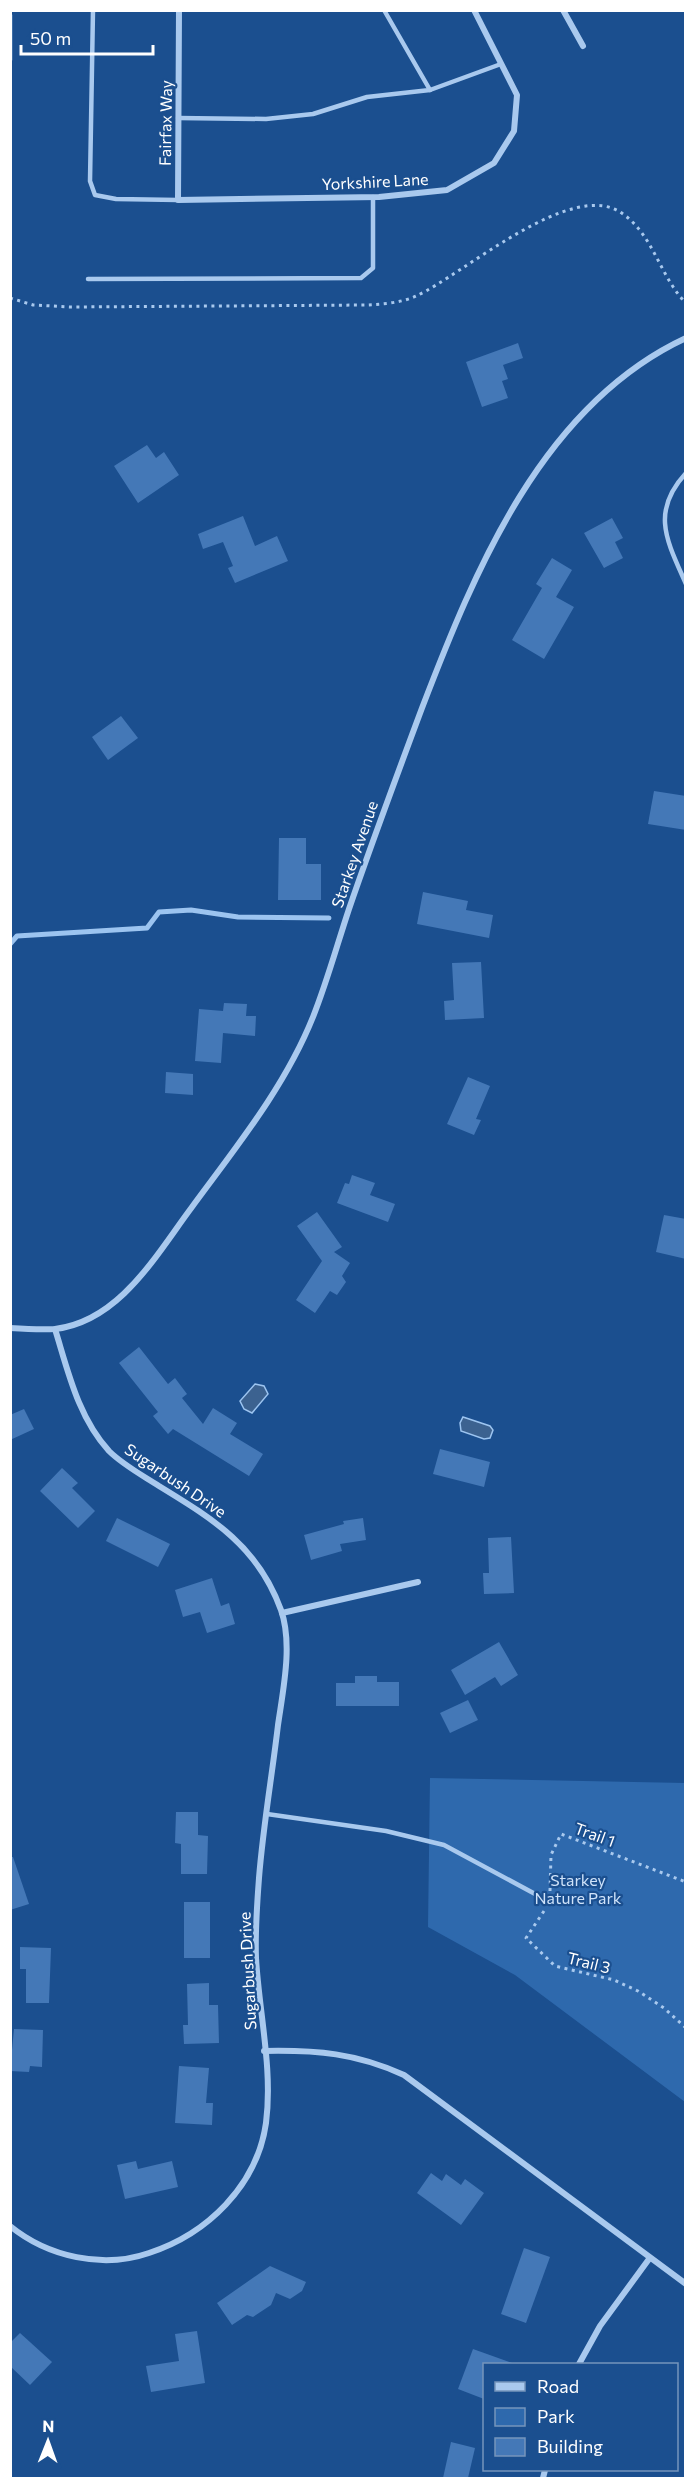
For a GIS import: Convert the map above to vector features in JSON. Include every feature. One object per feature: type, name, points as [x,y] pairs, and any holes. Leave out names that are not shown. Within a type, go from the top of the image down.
[{"type":"street","name":"Fairfax Way","points":[[178,200],[179,10]]},
{"type":"street","name":"Yorkshire Lane","points":[[178,200],[373,198],[447,190],[494,163],[514,131],[517,95],[474,10]]},
{"type":"street","points":[[563,10],[583,46]]},
{"type":"street","name":"Starkey Avenue","points":[[10,1329],[55,1329],[79,1323],[101,1312],[145,1272],[264,1108],[313,1017],[392,787],[432,682],[477,574],[508,515],[552,450],[601,395],[637,367],[686,338]]},
{"type":"street","name":"Sugarbush Drive","points":[[55,1329],[79,1404],[94,1434],[111,1453],[130,1467],[213,1519],[236,1538],[256,1561],[282,1613],[286,1648],[283,1689],[256,1922],[256,1957],[264,2051],[312,2050],[345,2054],[375,2062],[404,2075],[648,2259],[686,2284]]},
{"type":"street","points":[[282,1613],[418,1582]]},
{"type":"street","points":[[10,2226],[24,2237],[57,2253],[100,2260],[136,2258],[167,2247],[197,2231],[222,2210],[235,2193],[256,2153],[266,2125],[264,2051]]},
{"type":"street","points":[[580,2363],[600,2326],[648,2259]]},
{"type":"lane","points":[[93,10],[90,181],[95,195],[116,199],[178,200]]},
{"type":"lane","points":[[384,10],[430,90]]},
{"type":"lane","points":[[10,15],[10,60]]},
{"type":"lane","points":[[178,118],[266,119],[313,114],[367,97],[430,90],[501,64]]},
{"type":"lane","points":[[88,279],[361,278],[373,268],[373,198]]},
{"type":"lane","points":[[686,473],[668,495],[664,513],[666,539],[686,584]]},
{"type":"lane","points":[[267,1814],[386,1831],[444,1845],[550,1902]]},
{"type":"path","name":"Trail 1","points":[[550,1902],[551,1855],[561,1834],[686,1882]]},
{"type":"path","name":"Trail 3","points":[[550,1902],[526,1938],[555,1966],[614,1980],[638,1991],[664,2008],[686,2028]]},
{"type":"green space","name":"Starkey Nature Park","points":[[430,1778],[685,1783],[685,2102],[515,1975],[428,1927]]},
{"type":"shaded area","points":[[255,1384],[264,1386],[268,1394],[252,1413],[244,1409],[240,1401]]},
{"type":"shaded area","points":[[463,1417],[490,1426],[493,1430],[490,1438],[484,1439],[461,1431],[460,1423]]},
{"type":"building","points":[[518,343],[523,358],[503,365],[508,379],[502,381],[508,398],[482,407],[466,362]]},
{"type":"building","points":[[147,445],[156,458],[164,452],[179,475],[138,503],[114,466]]},
{"type":"building","points":[[243,516],[255,546],[277,536],[288,561],[235,583],[228,568],[233,566],[223,542],[203,549],[198,534]]},
{"type":"building","points":[[612,518],[623,538],[615,542],[623,558],[604,568],[584,533]]},
{"type":"building","points":[[552,558],[572,570],[556,597],[574,607],[544,659],[512,640],[542,588],[536,584]]},
{"type":"building","points":[[121,716],[138,738],[108,760],[92,737]]},
{"type":"building","points":[[654,791],[686,796],[686,830],[648,824]]},
{"type":"building","points":[[279,838],[306,838],[306,864],[321,864],[321,900],[278,900]]},
{"type":"building","points":[[423,892],[468,901],[466,910],[493,915],[489,938],[417,924]]},
{"type":"building","points":[[481,962],[484,1018],[445,1020],[444,1001],[454,1000],[452,963]]},
{"type":"building","points":[[224,1003],[247,1004],[246,1016],[256,1016],[255,1036],[223,1033],[221,1063],[195,1061],[199,1009],[223,1011]]},
{"type":"building","points":[[166,1072],[193,1074],[193,1095],[165,1093]]},
{"type":"building","points":[[468,1077],[490,1086],[476,1119],[481,1120],[474,1135],[447,1124]]},
{"type":"building","points":[[352,1175],[375,1183],[370,1195],[395,1204],[388,1222],[337,1203],[345,1183],[349,1184]]},
{"type":"building","points":[[317,1212],[342,1247],[334,1252],[350,1263],[342,1276],[346,1282],[337,1295],[330,1291],[315,1313],[296,1300],[322,1261],[297,1226]]},
{"type":"building","points":[[664,1215],[686,1219],[686,1259],[656,1252]]},
{"type":"building","points":[[139,1347],[168,1384],[175,1378],[187,1394],[182,1398],[203,1424],[213,1408],[237,1423],[230,1434],[263,1454],[249,1476],[173,1429],[168,1434],[153,1416],[158,1412],[119,1363]]},
{"type":"building","points":[[24,1409],[34,1429],[10,1440],[10,1415]]},
{"type":"building","points":[[440,1449],[490,1462],[484,1487],[433,1474]]},
{"type":"building","points":[[62,1468],[78,1483],[72,1488],[95,1511],[78,1528],[40,1491]]},
{"type":"building","points":[[117,1518],[170,1544],[158,1567],[106,1541]]},
{"type":"building","points":[[363,1518],[366,1540],[340,1544],[342,1551],[311,1560],[304,1535],[344,1524],[343,1521]]},
{"type":"building","points":[[511,1537],[514,1593],[484,1594],[483,1573],[489,1573],[488,1538]]},
{"type":"building","points":[[212,1578],[221,1606],[229,1603],[235,1624],[207,1633],[200,1612],[183,1617],[175,1590]]},
{"type":"building","points":[[499,1642],[518,1675],[501,1686],[495,1677],[465,1695],[451,1670]]},
{"type":"building","points":[[355,1676],[377,1676],[377,1682],[399,1682],[399,1706],[336,1706],[336,1683],[355,1683]]},
{"type":"building","points":[[468,1700],[478,1720],[450,1733],[440,1713]]},
{"type":"building","points":[[176,1812],[198,1812],[198,1835],[208,1836],[207,1874],[181,1874],[181,1844],[175,1843]]},
{"type":"building","points":[[10,1857],[13,1857],[29,1904],[10,1910]]},
{"type":"building","points":[[184,1902],[210,1902],[210,1958],[184,1958]]},
{"type":"building","points":[[20,1947],[51,1948],[49,2003],[26,2003],[26,1969],[20,1969]]},
{"type":"building","points":[[209,1983],[209,2005],[218,2005],[219,2043],[184,2044],[183,2025],[188,2025],[187,1984]]},
{"type":"building","points":[[14,2029],[43,2030],[42,2067],[30,2066],[29,2072],[10,2071]]},
{"type":"building","points":[[179,2066],[209,2068],[206,2103],[213,2103],[212,2125],[175,2123]]},
{"type":"building","points":[[136,2161],[138,2169],[172,2161],[178,2187],[125,2199],[117,2165]]},
{"type":"building","points":[[431,2173],[442,2181],[446,2174],[461,2185],[465,2179],[484,2193],[461,2225],[417,2193]]},
{"type":"building","points":[[524,2248],[550,2257],[526,2323],[501,2314]]},
{"type":"building","points":[[270,2266],[306,2282],[302,2291],[290,2299],[276,2293],[271,2305],[253,2317],[247,2315],[232,2325],[217,2303]]},
{"type":"building","points":[[197,2331],[205,2383],[151,2392],[146,2366],[179,2361],[175,2334]]},
{"type":"building","points":[[20,2333],[52,2362],[30,2385],[10,2366],[10,2343]]},
{"type":"building","points":[[473,2349],[512,2363],[483,2363],[483,2399],[458,2389]]},
{"type":"building","points":[[451,2442],[475,2448],[468,2478],[443,2478]]},
{"type":"waterway","points":[[10,944],[17,936],[147,928],[159,912],[191,910],[238,917],[329,918]]}]
